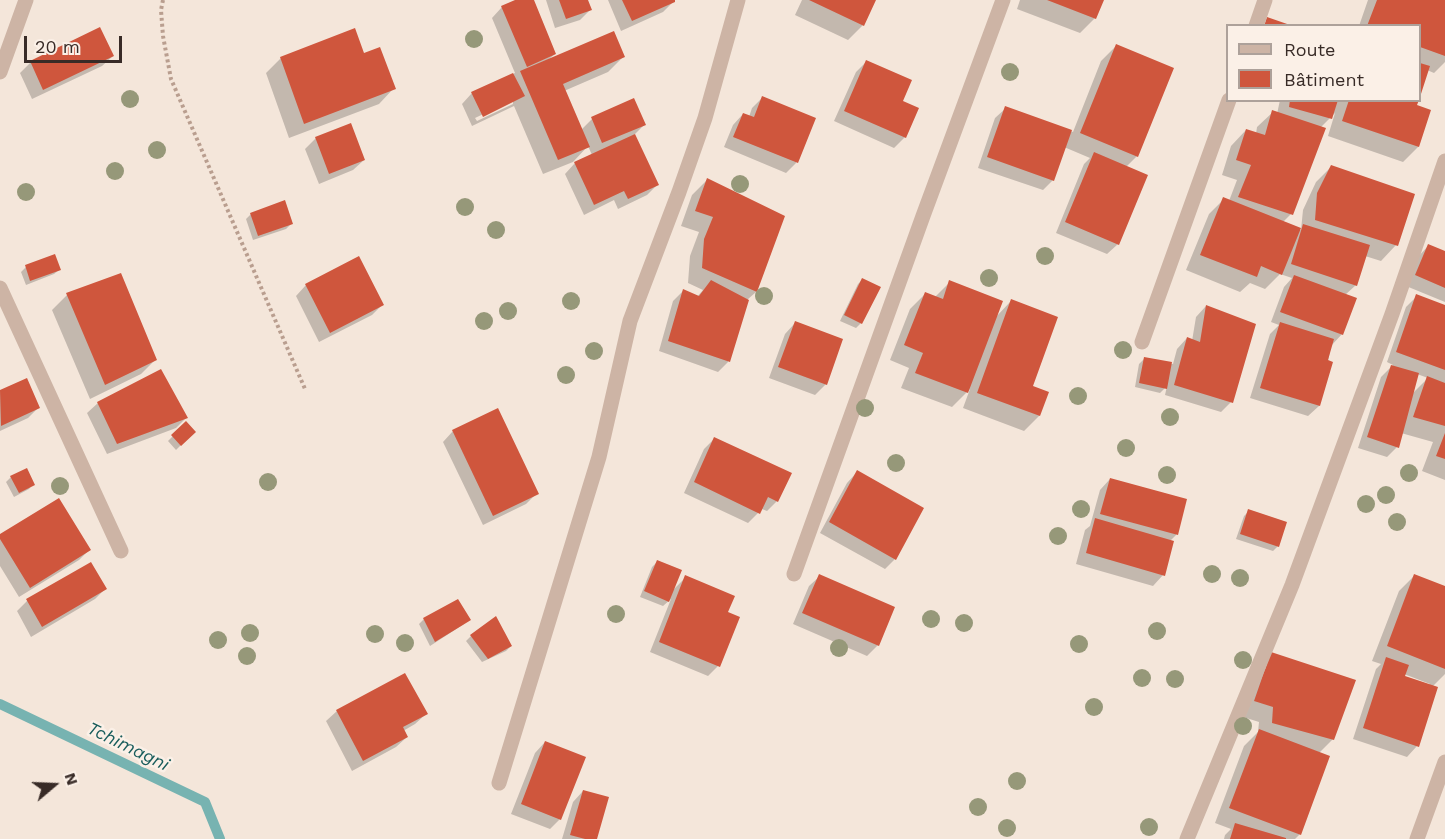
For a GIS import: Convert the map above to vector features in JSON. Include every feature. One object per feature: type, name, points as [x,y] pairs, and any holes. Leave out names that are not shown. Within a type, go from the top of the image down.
[{"type":"street","points":[[0,72],[26,0]]},
{"type":"street","points":[[499,783],[599,457],[630,321],[705,118],[738,0]]},
{"type":"street","points":[[794,574],[1003,0]]},
{"type":"street","points":[[1257,24],[1265,0]]},
{"type":"street","points":[[1142,342],[1228,102]]},
{"type":"street","points":[[1187,839],[1292,585],[1388,325],[1445,161]]},
{"type":"street","points":[[0,288],[121,551]]},
{"type":"street","points":[[1417,839],[1445,762]]},
{"type":"path","points":[[163,0],[161,10],[163,36],[171,79],[305,389]]},
{"type":"building","points":[[515,0],[534,0],[556,54],[527,67],[501,6]]},
{"type":"building","points":[[559,0],[588,0],[592,10],[566,19]]},
{"type":"building","points":[[622,0],[675,0],[675,2],[632,21]]},
{"type":"building","points":[[809,0],[876,0],[864,26]]},
{"type":"building","points":[[1047,0],[1104,0],[1096,19]]},
{"type":"building","points":[[1377,0],[1445,0],[1445,56],[1421,47],[1421,24],[1368,24]]},
{"type":"building","points":[[1267,17],[1287,24],[1265,24]]},
{"type":"building","points":[[100,27],[114,56],[43,90],[30,61]]},
{"type":"building","points":[[355,28],[364,53],[380,47],[396,89],[304,124],[280,57]]},
{"type":"building","points":[[614,31],[625,57],[563,84],[590,147],[558,160],[520,71]]},
{"type":"building","points":[[1116,44],[1174,68],[1138,157],[1080,133]]},
{"type":"building","points":[[866,60],[912,80],[903,101],[919,108],[906,138],[844,111]]},
{"type":"building","points":[[1421,63],[1430,66],[1421,94]]},
{"type":"building","points":[[513,73],[525,96],[483,117],[471,92]]},
{"type":"building","points":[[762,96],[816,118],[798,163],[733,137],[743,113],[754,117]]},
{"type":"building","points":[[634,98],[646,125],[602,143],[591,117]]},
{"type":"building","points":[[1290,102],[1337,102],[1332,119],[1289,107]]},
{"type":"building","points":[[1348,102],[1418,102],[1417,105],[1431,110],[1419,147],[1342,121]]},
{"type":"building","points":[[1005,106],[1072,130],[1054,181],[987,157]]},
{"type":"building","points":[[1272,110],[1326,128],[1293,215],[1238,197],[1251,165],[1236,160],[1246,129],[1265,135]]},
{"type":"building","points":[[351,123],[365,160],[329,174],[315,137]]},
{"type":"building","points":[[635,134],[659,185],[628,199],[624,191],[594,205],[574,162]]},
{"type":"building","points":[[1094,152],[1148,175],[1119,245],[1065,222]]},
{"type":"building","points":[[1331,165],[1415,194],[1398,246],[1315,220],[1317,193]]},
{"type":"building","points":[[707,178],[785,216],[757,292],[702,268],[704,239],[713,217],[695,211]]},
{"type":"building","points":[[1223,197],[1301,228],[1282,275],[1261,266],[1257,277],[1200,255]]},
{"type":"building","points":[[285,200],[293,224],[258,236],[250,213]]},
{"type":"building","points":[[1303,224],[1370,245],[1357,286],[1291,264]]},
{"type":"building","points":[[1428,244],[1445,251],[1445,288],[1415,275]]},
{"type":"building","points":[[55,254],[61,270],[30,281],[25,265]]},
{"type":"building","points":[[359,256],[384,305],[330,333],[305,284]]},
{"type":"building","points":[[121,273],[157,360],[105,385],[66,293]]},
{"type":"building","points":[[1294,275],[1357,298],[1343,335],[1280,312]]},
{"type":"building","points":[[862,278],[881,287],[862,324],[844,315]]},
{"type":"building","points":[[711,280],[749,300],[730,362],[668,341],[683,289],[699,296]]},
{"type":"building","points":[[949,280],[1003,301],[968,393],[915,373],[923,353],[904,345],[925,292],[943,299]]},
{"type":"building","points":[[1416,294],[1445,305],[1445,370],[1396,352]]},
{"type":"building","points":[[1011,299],[1058,317],[1033,386],[1049,392],[1040,416],[977,393]]},
{"type":"building","points":[[1206,305],[1256,324],[1233,403],[1174,385],[1187,337],[1200,342]]},
{"type":"building","points":[[795,321],[843,339],[827,385],[778,367]]},
{"type":"building","points":[[1280,322],[1334,339],[1328,360],[1333,362],[1320,406],[1260,388]]},
{"type":"building","points":[[1144,357],[1172,362],[1167,389],[1139,383]]},
{"type":"building","points":[[1391,365],[1419,373],[1399,448],[1367,437]]},
{"type":"building","points":[[161,369],[188,418],[117,444],[97,402]]},
{"type":"building","points":[[1427,376],[1445,383],[1445,426],[1413,417]]},
{"type":"building","points":[[27,378],[40,408],[1,426],[0,390]]},
{"type":"building","points":[[498,408],[539,494],[493,516],[452,430]]},
{"type":"building","points":[[186,421],[196,432],[181,446],[171,435]]},
{"type":"building","points":[[1445,433],[1445,459],[1436,456]]},
{"type":"building","points":[[714,437],[792,473],[778,502],[768,497],[760,514],[694,482]]},
{"type":"building","points":[[27,468],[35,485],[19,493],[10,476]]},
{"type":"building","points":[[857,470],[924,508],[896,560],[829,522]]},
{"type":"building","points":[[1110,478],[1187,499],[1178,535],[1100,514]]},
{"type":"building","points":[[59,498],[91,550],[30,588],[0,539],[0,534]]},
{"type":"building","points":[[1248,509],[1287,522],[1279,547],[1240,534]]},
{"type":"building","points":[[1095,518],[1174,541],[1165,576],[1086,553]]},
{"type":"building","points":[[657,560],[682,570],[669,602],[644,591]]},
{"type":"building","points":[[91,562],[107,589],[42,627],[26,599]]},
{"type":"building","points":[[819,574],[895,607],[879,646],[802,613]]},
{"type":"building","points":[[1414,574],[1445,586],[1445,669],[1387,646]]},
{"type":"building","points":[[685,575],[735,596],[728,612],[740,617],[720,667],[659,642]]},
{"type":"building","points":[[458,599],[471,620],[435,642],[423,618]]},
{"type":"building","points":[[496,616],[512,646],[488,659],[470,635]]},
{"type":"building","points":[[1271,652],[1356,680],[1334,740],[1272,723],[1273,707],[1254,701]]},
{"type":"building","points":[[1386,657],[1409,665],[1405,676],[1438,687],[1419,747],[1363,728]]},
{"type":"building","points":[[405,673],[428,714],[403,727],[408,737],[363,761],[336,710]]},
{"type":"building","points":[[1259,729],[1330,756],[1301,835],[1229,808]]},
{"type":"building","points":[[545,741],[586,757],[561,820],[521,804]]},
{"type":"building","points":[[583,790],[609,797],[597,839],[570,835]]},
{"type":"building","points":[[1235,823],[1286,838],[1286,839],[1230,839]]},
{"type":"waterway","name":"Tchimagni","points":[[0,704],[205,802],[220,839]]}]
